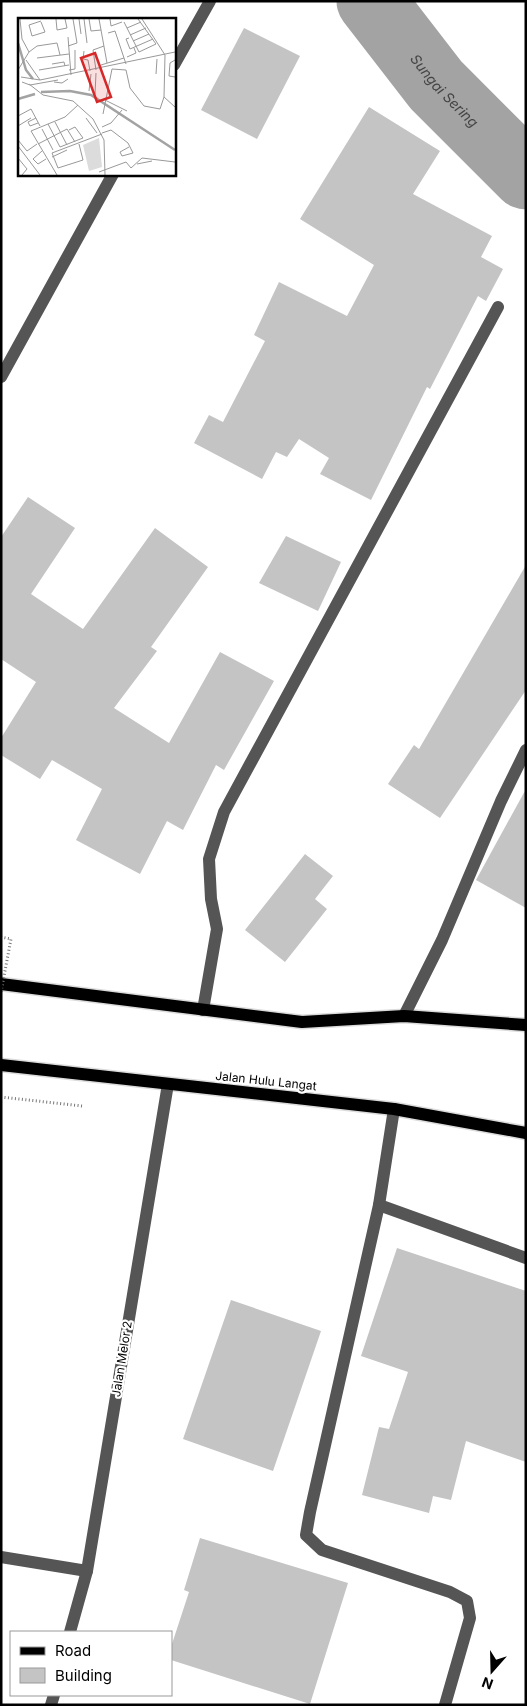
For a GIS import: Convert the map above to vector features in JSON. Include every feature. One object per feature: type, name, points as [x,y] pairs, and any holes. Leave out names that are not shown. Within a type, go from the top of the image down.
[{"type":"main road","points":[[1,984],[302,1022],[404,1016],[526,1025]]},
{"type":"main road","name":"Jalan Hulu Langat","points":[[1,1065],[394,1109],[526,1133]]},
{"type":"street","points":[[175,63],[210,1]]},
{"type":"street","points":[[1,377],[112,175]]},
{"type":"street","points":[[204,1010],[216,929],[211,899],[209,859],[224,812],[498,307]]},
{"type":"street","points":[[404,1016],[442,940],[501,801],[526,750]]},
{"type":"street","name":"Jalan Melor 2","points":[[70,1631],[87,1571],[168,1084]]},
{"type":"street","points":[[394,1109],[379,1205],[306,1535],[322,1550],[450,1592],[467,1601],[470,1618],[445,1705]]},
{"type":"street","points":[[379,1205],[526,1258]]},
{"type":"street","points":[[1,1557],[87,1571]]},
{"type":"path","points":[[1,937],[11,939],[1,992]]},
{"type":"path","points":[[1,1097],[82,1106]]},
{"type":"building","points":[[244,28],[300,56],[257,139],[201,110]]},
{"type":"building","points":[[369,107],[440,151],[413,194],[492,236],[481,257],[503,269],[486,301],[478,296],[430,389],[427,387],[371,500],[320,474],[329,458],[299,439],[287,457],[276,452],[262,479],[194,443],[209,415],[223,422],[265,341],[254,335],[279,282],[347,316],[374,265],[300,219]]},
{"type":"building","points":[[28,497],[75,528],[31,594],[83,629],[155,528],[208,567],[151,647],[157,651],[114,708],[169,743],[220,652],[274,681],[224,770],[216,765],[183,830],[167,821],[140,874],[76,840],[102,789],[52,760],[40,779],[1,755],[1,738],[36,682],[1,659],[1,537]]},
{"type":"building","points":[[286,536],[341,562],[318,611],[259,583]]},
{"type":"building","points":[[526,565],[526,690],[440,818],[388,784],[414,745],[419,749]]},
{"type":"building","points":[[526,789],[526,908],[476,880]]},
{"type":"building","points":[[305,854],[333,876],[315,899],[327,909],[285,962],[245,930]]},
{"type":"building","points":[[397,1248],[526,1291],[526,1462],[466,1441],[451,1500],[433,1496],[429,1513],[362,1495],[379,1427],[389,1429],[408,1372],[361,1356]]},
{"type":"building","points":[[231,1300],[321,1331],[273,1471],[183,1439]]},
{"type":"building","points":[[200,1538],[348,1583],[310,1704],[172,1660],[172,1644],[189,1592],[184,1590]]},
{"type":"waterway","name":"Sungai Sering","points":[[371,1],[436,85],[526,175]]}]
